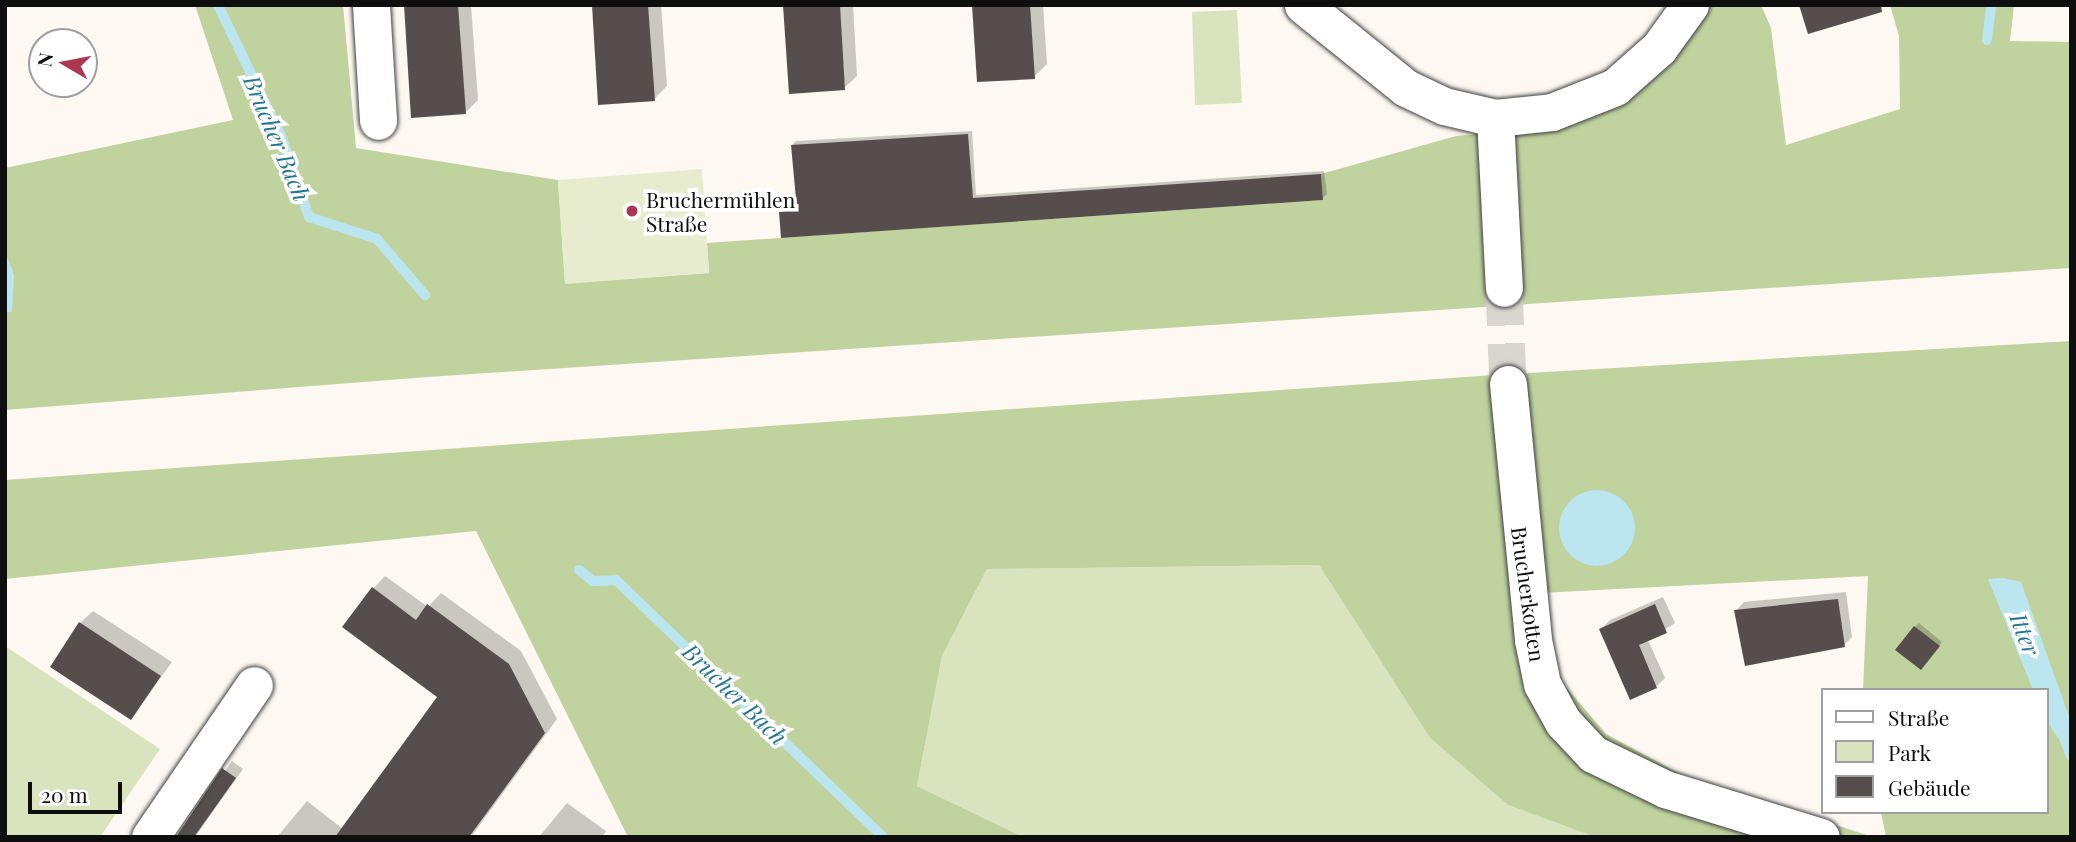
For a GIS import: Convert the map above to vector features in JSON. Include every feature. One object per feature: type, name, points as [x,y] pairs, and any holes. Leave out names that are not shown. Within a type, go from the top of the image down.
[{"type":"street","points":[[371,5],[378,121]]},
{"type":"street","points":[[1303,5],[1406,88],[1444,106],[1495,118],[1552,112],[1615,87],[1659,48],[1690,5]]},
{"type":"street","points":[[1495,118],[1504,288]]},
{"type":"street","name":"Brucherkotten","points":[[1508,384],[1533,640],[1542,684],[1563,722],[1593,754],[1665,789],[1821,837]]},
{"type":"street","points":[[150,837],[254,685]]},
{"type":"green space","points":[[195,5],[343,5],[356,148],[558,180],[565,283],[709,273],[707,243],[1323,200],[1321,174],[1456,136],[1524,130],[1612,110],[1666,65],[1709,5],[1761,5],[1771,28],[1786,145],[1900,109],[1899,36],[1890,5],[2014,5],[2010,41],[2071,42],[2071,268],[428,377],[5,410],[5,168],[233,120]]},
{"type":"green space","points":[[1237,10],[1242,103],[1195,105],[1192,12]]},
{"type":"green space","name":"Bruchermühlen Straße","points":[[702,169],[709,273],[565,284],[558,180]]},
{"type":"green space","points":[[2071,341],[2071,837],[1886,837],[1881,814],[2048,814],[2048,688],[1863,688],[1868,576],[1541,593],[1549,667],[1606,734],[1684,776],[1873,837],[1595,837],[1508,805],[1430,738],[1319,565],[987,569],[942,656],[917,786],[1023,837],[628,837],[476,531],[5,579],[5,480],[1494,375]]},
{"type":"green space","points":[[1319,565],[1430,738],[1508,805],[1595,837],[1023,837],[917,786],[942,656],[987,569]]},
{"type":"green space","points":[[5,646],[160,749],[100,837],[5,837]]},
{"type":"water","points":[[5,251],[14,275],[12,312],[5,312]]},
{"type":"water","points":[[1597,490],[1612,493],[1624,501],[1632,513],[1635,528],[1632,543],[1624,555],[1612,563],[1597,566],[1582,563],[1570,555],[1562,543],[1559,528],[1562,513],[1570,501],[1582,493]]},
{"type":"water","points":[[2004,578],[2021,582],[2071,722],[2071,749],[2063,745],[2048,723],[2048,688],[2032,688],[1988,579]]},
{"type":"building","points":[[404,5],[458,5],[466,114],[411,118]]},
{"type":"building","points":[[592,5],[648,5],[655,101],[598,105]]},
{"type":"building","points":[[783,5],[840,5],[845,90],[789,94]]},
{"type":"building","points":[[972,5],[1030,5],[1035,79],[977,82]]},
{"type":"building","points":[[1799,5],[1881,5],[1882,12],[1808,34]]},
{"type":"building","points":[[968,134],[973,198],[1321,174],[1323,200],[781,238],[779,212],[797,210],[791,145]]},
{"type":"building","points":[[372,587],[416,620],[427,604],[509,664],[545,733],[469,837],[335,837],[437,697],[342,627]]},
{"type":"building","points":[[1838,599],[1845,647],[1745,666],[1734,610]]},
{"type":"building","points":[[1655,604],[1667,633],[1639,645],[1657,688],[1630,700],[1599,629]]},
{"type":"building","points":[[79,622],[161,676],[131,720],[50,667]]},
{"type":"building","points":[[1914,626],[1940,646],[1921,670],[1895,650]]},
{"type":"building","points":[[222,768],[236,778],[194,837],[176,837]]},
{"type":"waterway","name":"Brucher Bach","points":[[218,5],[281,136],[309,217],[377,239],[425,295]]},
{"type":"waterway","name":"Itter","points":[[1987,40],[1991,5]]},
{"type":"waterway","name":"Brucher Bach","points":[[579,570],[593,581],[616,580],[883,837]]},
{"type":"waterway","name":"Brucher Bach","points":[[2064,737],[2071,756]]},
{"type":"tunnel","points":[[1504,288],[1508,384]]},
{"type":"place","name":"Bruchermühlen Straße","points":[[632,211]]}]
